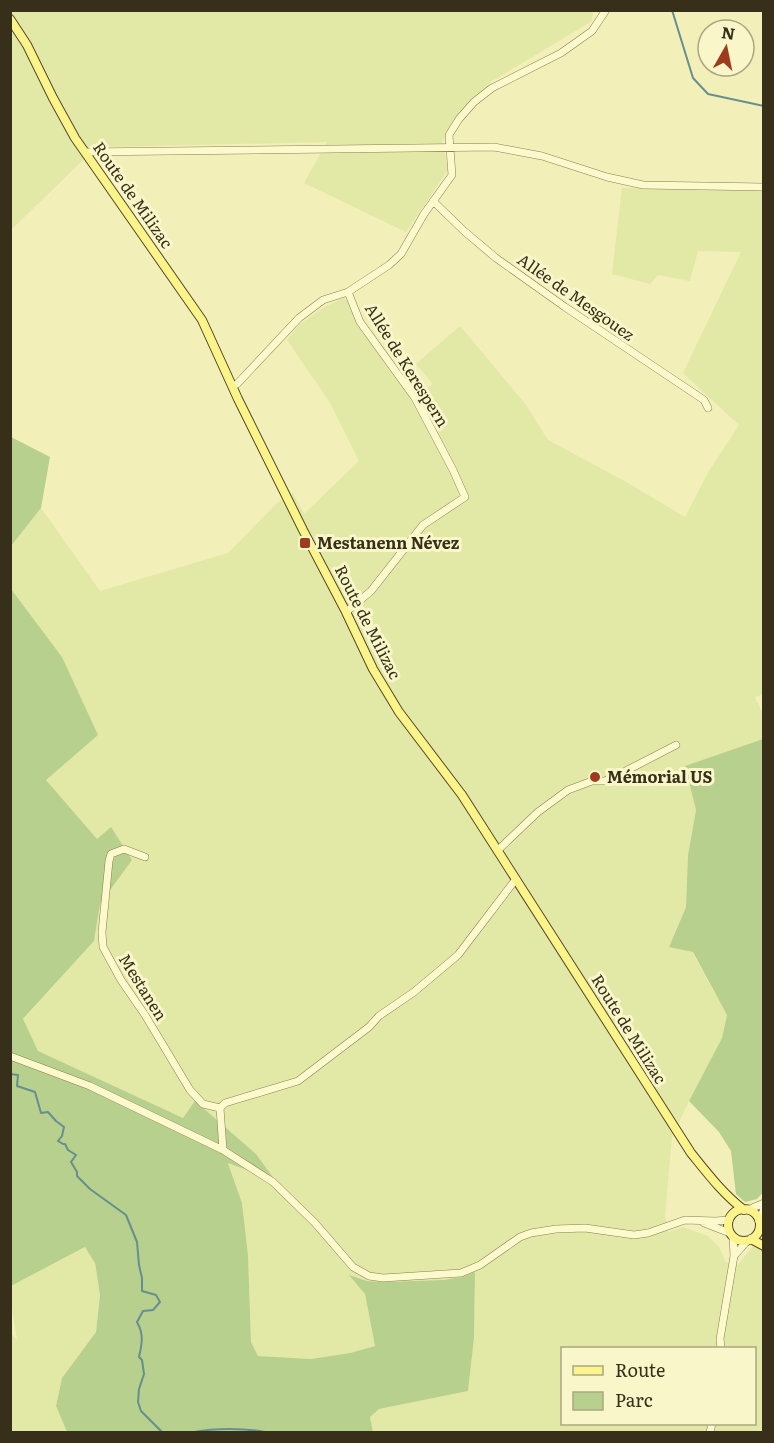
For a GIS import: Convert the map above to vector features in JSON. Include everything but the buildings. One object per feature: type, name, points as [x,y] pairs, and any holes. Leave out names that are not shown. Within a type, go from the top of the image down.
[{"type":"main road","name":"Route de Milizac","points":[[10,19],[27,45],[75,138],[202,320],[303,530],[373,669],[399,712],[462,795],[691,1153],[734,1203],[746,1210]]},
{"type":"main road","name":"Route de Milizac","points":[[718,1186],[730,1218]]},
{"type":"main road","points":[[749,1240],[755,1237],[761,1229],[755,1214],[746,1210],[735,1212],[730,1218],[728,1227],[732,1235],[738,1240],[749,1240],[764,1246]]},
{"type":"street","points":[[232,386],[237,384],[299,318],[323,300],[348,292],[389,265],[401,254],[424,214],[452,175],[449,135],[459,119],[483,94],[561,52],[592,31],[606,10]]},
{"type":"street","points":[[85,152],[494,147],[542,156],[607,177],[643,185],[764,187]]},
{"type":"street","name":"Allée de Mesgouez","points":[[433,201],[496,258],[565,307],[704,399],[708,408]]},
{"type":"street","name":"Allée de Kerespern","points":[[346,612],[371,591],[423,525],[465,497],[415,398],[360,322],[348,292]]},
{"type":"street","points":[[498,850],[538,812],[568,790],[592,781],[605,781],[676,745]]},
{"type":"street","name":"Mestanen","points":[[145,857],[124,849],[111,854],[102,932],[103,947],[190,1090],[203,1104],[220,1108]]},
{"type":"street","points":[[224,1150],[220,1108],[225,1103],[298,1081],[369,1027],[379,1016],[414,992],[458,955],[516,879]]},
{"type":"street","points":[[10,1056],[90,1086],[224,1150],[273,1182],[315,1223],[353,1267],[369,1276],[383,1278],[461,1273],[480,1265],[520,1237],[531,1233],[585,1228],[633,1235],[648,1233],[685,1220],[715,1221],[730,1218]]},
{"type":"street","points":[[746,1210],[764,1203]]},
{"type":"street","points":[[761,1229],[764,1209]]},
{"type":"street","points":[[696,1221],[732,1235],[734,1256],[720,1339],[721,1347]]},
{"type":"street","points":[[734,1256],[749,1240]]},
{"type":"green space","points":[[11,11],[593,11],[592,21],[492,81],[442,141],[448,170],[406,232],[304,183],[327,142],[103,147],[81,162],[11,230]]},
{"type":"green space","points":[[622,188],[763,190],[764,694],[755,697],[763,715],[763,739],[685,766],[696,810],[688,855],[686,907],[669,946],[692,952],[727,1015],[722,1038],[672,1137],[665,1216],[668,1232],[683,1227],[708,1236],[719,1247],[726,1262],[738,1265],[763,1233],[763,1432],[373,1432],[370,1417],[379,1409],[468,1391],[474,1338],[475,1273],[443,1280],[385,1282],[367,1281],[350,1275],[365,1294],[375,1346],[350,1353],[311,1359],[258,1356],[251,1342],[248,1255],[242,1203],[228,1162],[274,1179],[256,1154],[195,1102],[183,1118],[38,1051],[23,1020],[94,941],[100,904],[132,860],[111,828],[97,839],[46,780],[62,657],[11,589],[11,546],[41,508],[100,591],[228,553],[277,503],[293,493],[304,514],[359,461],[329,401],[287,340],[300,324],[326,306],[344,298],[359,313],[418,394],[433,384],[416,364],[460,326],[526,405],[548,440],[685,517],[709,471],[739,425],[683,373],[741,252],[698,251],[690,281],[658,275],[650,284],[612,274]]},
{"type":"green space","points":[[11,437],[50,457],[41,508],[11,546]]},
{"type":"green space","points":[[11,589],[62,657],[98,735],[46,780],[97,839],[111,827],[132,860],[100,904],[94,941],[23,1019],[38,1051],[183,1118],[195,1101],[256,1154],[275,1180],[228,1163],[242,1203],[248,1255],[251,1342],[258,1356],[311,1359],[350,1353],[375,1346],[365,1294],[349,1275],[367,1281],[385,1282],[443,1280],[475,1272],[474,1338],[468,1391],[379,1409],[370,1417],[373,1432],[67,1432],[56,1406],[62,1378],[96,1332],[100,1295],[95,1263],[85,1247],[11,1286]]},
{"type":"green space","points":[[763,739],[764,1191],[757,1199],[745,1202],[736,1194],[731,1151],[719,1132],[689,1101],[722,1038],[727,1015],[693,952],[669,947],[686,907],[688,855],[696,810],[685,766]]},
{"type":"green space","points":[[86,1247],[95,1263],[100,1295],[96,1332],[62,1378],[56,1406],[67,1432],[11,1432],[10,1332],[17,1340],[11,1286]]},
{"type":"waterway","points":[[672,10],[693,78],[708,94],[764,106]]},
{"type":"waterway","points":[[10,1074],[18,1075],[17,1086],[35,1092],[41,1113],[48,1112],[64,1127],[58,1141],[65,1144],[68,1150],[76,1155],[71,1162],[77,1176],[90,1189],[126,1215],[137,1242],[142,1291],[156,1295],[160,1302],[153,1310],[143,1311],[137,1322],[142,1335],[139,1357],[142,1360],[144,1374],[138,1402],[141,1411],[162,1432]]},
{"type":"waterway","points":[[194,1432],[230,1429],[265,1432]]},
{"type":"place","name":"Mestanenn Névez","points":[[305,543]]},
{"type":"place","name":"Mémorial US","points":[[595,777]]}]
